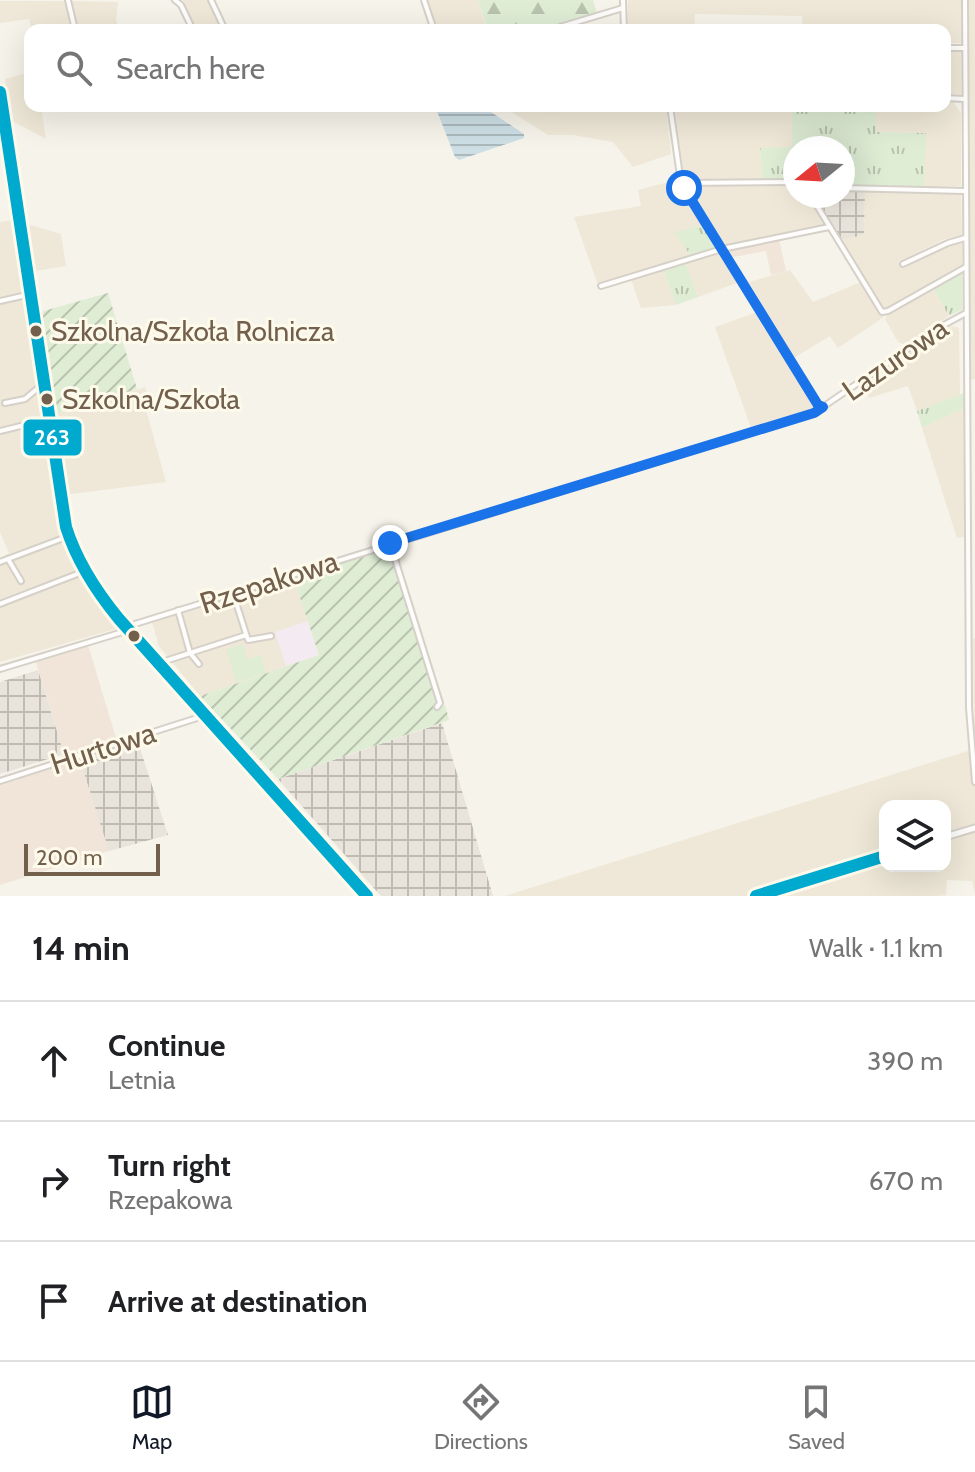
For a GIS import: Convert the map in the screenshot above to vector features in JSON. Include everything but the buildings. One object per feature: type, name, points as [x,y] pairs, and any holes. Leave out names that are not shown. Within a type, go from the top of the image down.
[{"type":"street","points":[[68,0],[74,24]]},
{"type":"street","points":[[175,0],[181,5],[190,24]]},
{"type":"street","points":[[211,0],[222,24]]},
{"type":"street","points":[[424,0],[432,24]]},
{"type":"street","points":[[623,0],[624,24]]},
{"type":"street","points":[[965,0],[969,708],[975,782]]},
{"type":"street","points":[[570,24],[623,8]]},
{"type":"street","points":[[951,48],[965,48]]},
{"type":"street","points":[[0,92],[69,536],[102,598],[367,896]]},
{"type":"street","points":[[951,98],[965,99]]},
{"type":"street","points":[[671,112],[681,183],[790,361],[818,405],[823,407]]},
{"type":"street","points":[[681,183],[783,182]]},
{"type":"street","points":[[855,188],[965,191]]},
{"type":"street","points":[[818,208],[882,312],[966,267]]},
{"type":"street","points":[[601,286],[722,249],[829,227]]},
{"type":"street","points":[[903,264],[965,238]]},
{"type":"street","points":[[0,301],[31,294]]},
{"type":"street","name":"Lazurowa","points":[[823,407],[940,327],[966,313]]},
{"type":"street","points":[[5,403],[25,399],[44,383]]},
{"type":"street","name":"Rzepakowa","points":[[0,669],[390,543],[814,413],[823,407]]},
{"type":"street","points":[[968,413],[975,413]]},
{"type":"street","points":[[0,431],[49,419]]},
{"type":"street","points":[[21,581],[3,560],[69,536]]},
{"type":"street","points":[[390,543],[440,703],[437,707]]},
{"type":"street","points":[[0,604],[85,571]]},
{"type":"street","points":[[233,593],[249,641],[271,636]]},
{"type":"street","points":[[178,610],[190,653],[199,664]]},
{"type":"street","points":[[159,663],[246,635]]},
{"type":"street","name":"Hurtowa","points":[[0,781],[204,714]]},
{"type":"street","points":[[951,835],[975,828]]},
{"type":"street","points":[[756,896],[879,858]]},
{"type":"shaded area","points":[[183,0],[210,0],[221,24],[193,24]]},
{"type":"shaded area","points":[[426,0],[478,0],[485,24],[435,24]]},
{"type":"shaded area","points":[[628,0],[961,0],[961,43],[951,43],[951,24],[803,24],[802,16],[695,14],[694,24],[628,24]]},
{"type":"shaded area","points":[[968,0],[975,0],[975,379],[970,380]]},
{"type":"shaded area","points":[[0,1],[65,1],[69,24],[30,24],[29,19],[0,23]]},
{"type":"shaded area","points":[[71,1],[118,2],[117,24],[77,24]]},
{"type":"shaded area","points":[[951,52],[961,52],[961,94],[951,94]]},
{"type":"shaded area","points":[[24,74],[24,112],[42,112],[46,139],[12,121],[5,79]]},
{"type":"shaded area","points":[[953,102],[961,113],[961,186],[924,187],[925,133],[876,132],[876,112],[951,112]]},
{"type":"shaded area","points":[[437,112],[491,112],[524,134],[524,138],[459,160],[455,157]]},
{"type":"shaded area","points":[[512,112],[667,112],[671,154],[633,167],[613,142],[573,135],[548,135]]},
{"type":"shaded area","points":[[676,112],[792,112],[792,136],[783,136],[783,147],[760,148],[762,179],[682,180]]},
{"type":"shaded area","points":[[676,180],[705,225],[675,232],[691,256],[598,285],[574,217],[641,206],[638,190]]},
{"type":"shaded area","points":[[783,184],[783,208],[816,208],[828,229],[728,249],[686,185]]},
{"type":"shaded area","points":[[855,191],[865,191],[864,235],[841,240],[822,208],[855,208]]},
{"type":"shaded area","points":[[865,191],[961,193],[962,235],[945,239],[898,262],[902,269],[962,243],[962,268],[883,311],[841,240],[864,235]]},
{"type":"shaded area","points":[[14,220],[61,234],[66,266],[35,271],[56,414],[145,387],[150,405],[145,406],[166,482],[56,496],[64,533],[77,568],[119,628],[0,662],[0,558],[9,553],[0,532],[0,222]]},
{"type":"shaded area","points":[[779,239],[786,271],[771,275],[766,251],[733,257],[728,249]]},
{"type":"shaded area","points":[[717,252],[723,255],[740,282],[698,297],[685,262]]},
{"type":"shaded area","points":[[663,269],[676,305],[641,308],[631,279]]},
{"type":"shaded area","points":[[790,270],[813,302],[861,282],[884,317],[838,348],[830,336],[792,359],[749,282]]},
{"type":"shaded area","points":[[933,288],[949,316],[905,345],[898,342],[885,319],[888,314]]},
{"type":"shaded area","points":[[757,312],[814,408],[751,428],[715,327]]},
{"type":"shaded area","points":[[952,326],[959,328],[960,395],[917,411],[908,386],[869,398],[862,383]]},
{"type":"shaded area","points":[[964,408],[965,534],[957,538],[922,428]]},
{"type":"shaded area","points":[[293,572],[319,655],[200,696],[159,646],[150,616]]},
{"type":"shaded area","points":[[308,621],[319,655],[286,666],[275,632]]},
{"type":"shaded area","points":[[975,638],[975,894],[972,881],[947,880],[946,895],[938,896],[505,896],[974,749]]},
{"type":"shaded area","points":[[88,645],[116,738],[78,751],[109,851],[0,885],[0,785],[20,779],[18,772],[58,759],[64,754],[36,662]]},
{"type":"shaded area","points":[[38,670],[64,754],[0,774],[0,682]]},
{"type":"shaded area","points":[[442,723],[493,896],[381,896],[278,779]]},
{"type":"shaded area","points":[[138,742],[168,835],[109,851],[80,760]]},
{"type":"green space","points":[[478,0],[593,0],[597,13],[561,24],[486,24]]},
{"type":"green space","points":[[792,112],[876,112],[876,132],[926,133],[924,187],[855,186],[855,136],[792,136]]},
{"type":"green space","points":[[783,147],[783,179],[762,179],[760,148]]},
{"type":"green space","points":[[705,225],[718,247],[691,256],[674,232]]},
{"type":"green space","points":[[685,262],[698,297],[676,305],[663,269]]},
{"type":"green space","points":[[962,272],[962,310],[949,316],[933,288]]},
{"type":"green space","points":[[108,293],[137,389],[56,414],[40,312]]},
{"type":"green space","points":[[964,393],[964,408],[922,428],[917,411]]},
{"type":"green space","points":[[387,545],[438,707],[445,705],[449,720],[278,779],[200,696],[319,655],[293,576]]},
{"type":"green space","points":[[243,644],[247,659],[261,655],[266,673],[236,682],[226,649]]},
{"type":"transit line","name":"263","points":[[0,92],[66,527],[76,552],[95,587],[119,619],[367,896]]},
{"type":"transit line","name":"263","points":[[756,896],[879,858]]},
{"type":"place","name":"Szkolna/Szkoła Rolnicza","points":[[36,331]]},
{"type":"place","name":"Szkolna/Szkoła","points":[[47,399]]},
{"type":"route","points":[[390,543],[814,413],[823,407],[818,405],[790,361],[684,188]]}]
